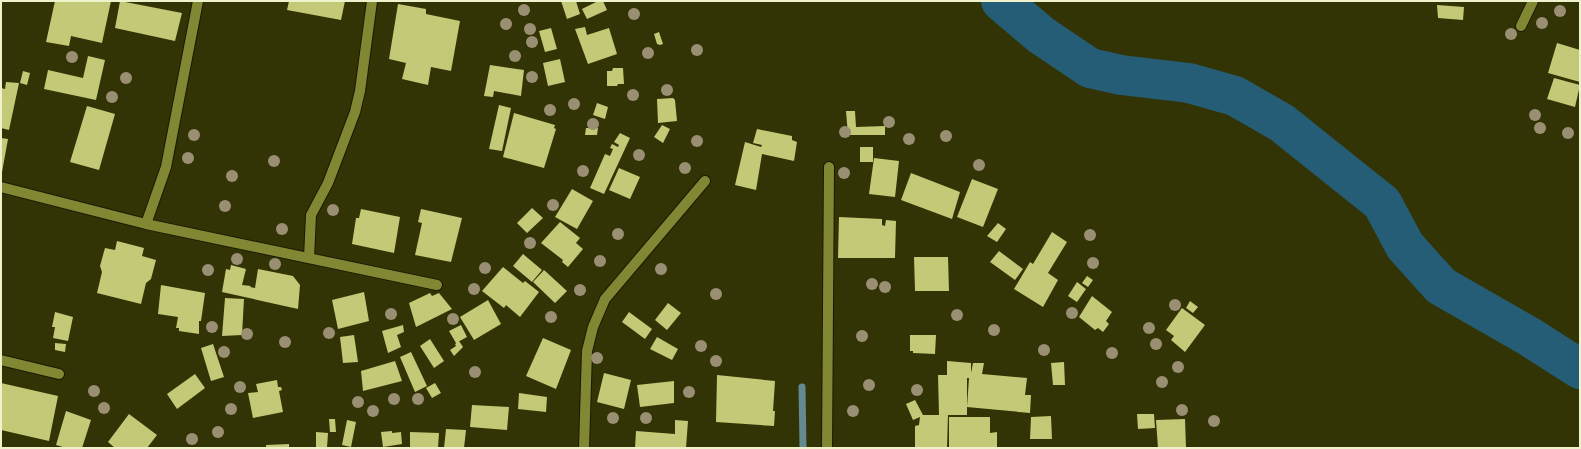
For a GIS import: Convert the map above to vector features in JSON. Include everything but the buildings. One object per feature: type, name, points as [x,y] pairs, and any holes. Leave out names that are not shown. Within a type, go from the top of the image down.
[{"type":"street","points":[[146,224],[166,167],[198,1]]},
{"type":"street","points":[[309,258],[311,215],[328,183],[355,112],[360,91],[372,1]]},
{"type":"street","points":[[1521,26],[1533,1]]},
{"type":"street","points":[[827,448],[829,167]]},
{"type":"street","points":[[584,448],[587,351],[593,327],[605,299],[706,181]]},
{"type":"street","points":[[1,187],[146,224],[437,285]]},
{"type":"street","points":[[1,360],[59,374]]},
{"type":"waterway","points":[[1001,1],[1041,35],[1090,68],[1121,75],[1189,83],[1235,96],[1282,123],[1382,203],[1405,246],[1441,286],[1530,337],[1580,369]]},
{"type":"waterway","points":[[802,387],[803,448]]}]
